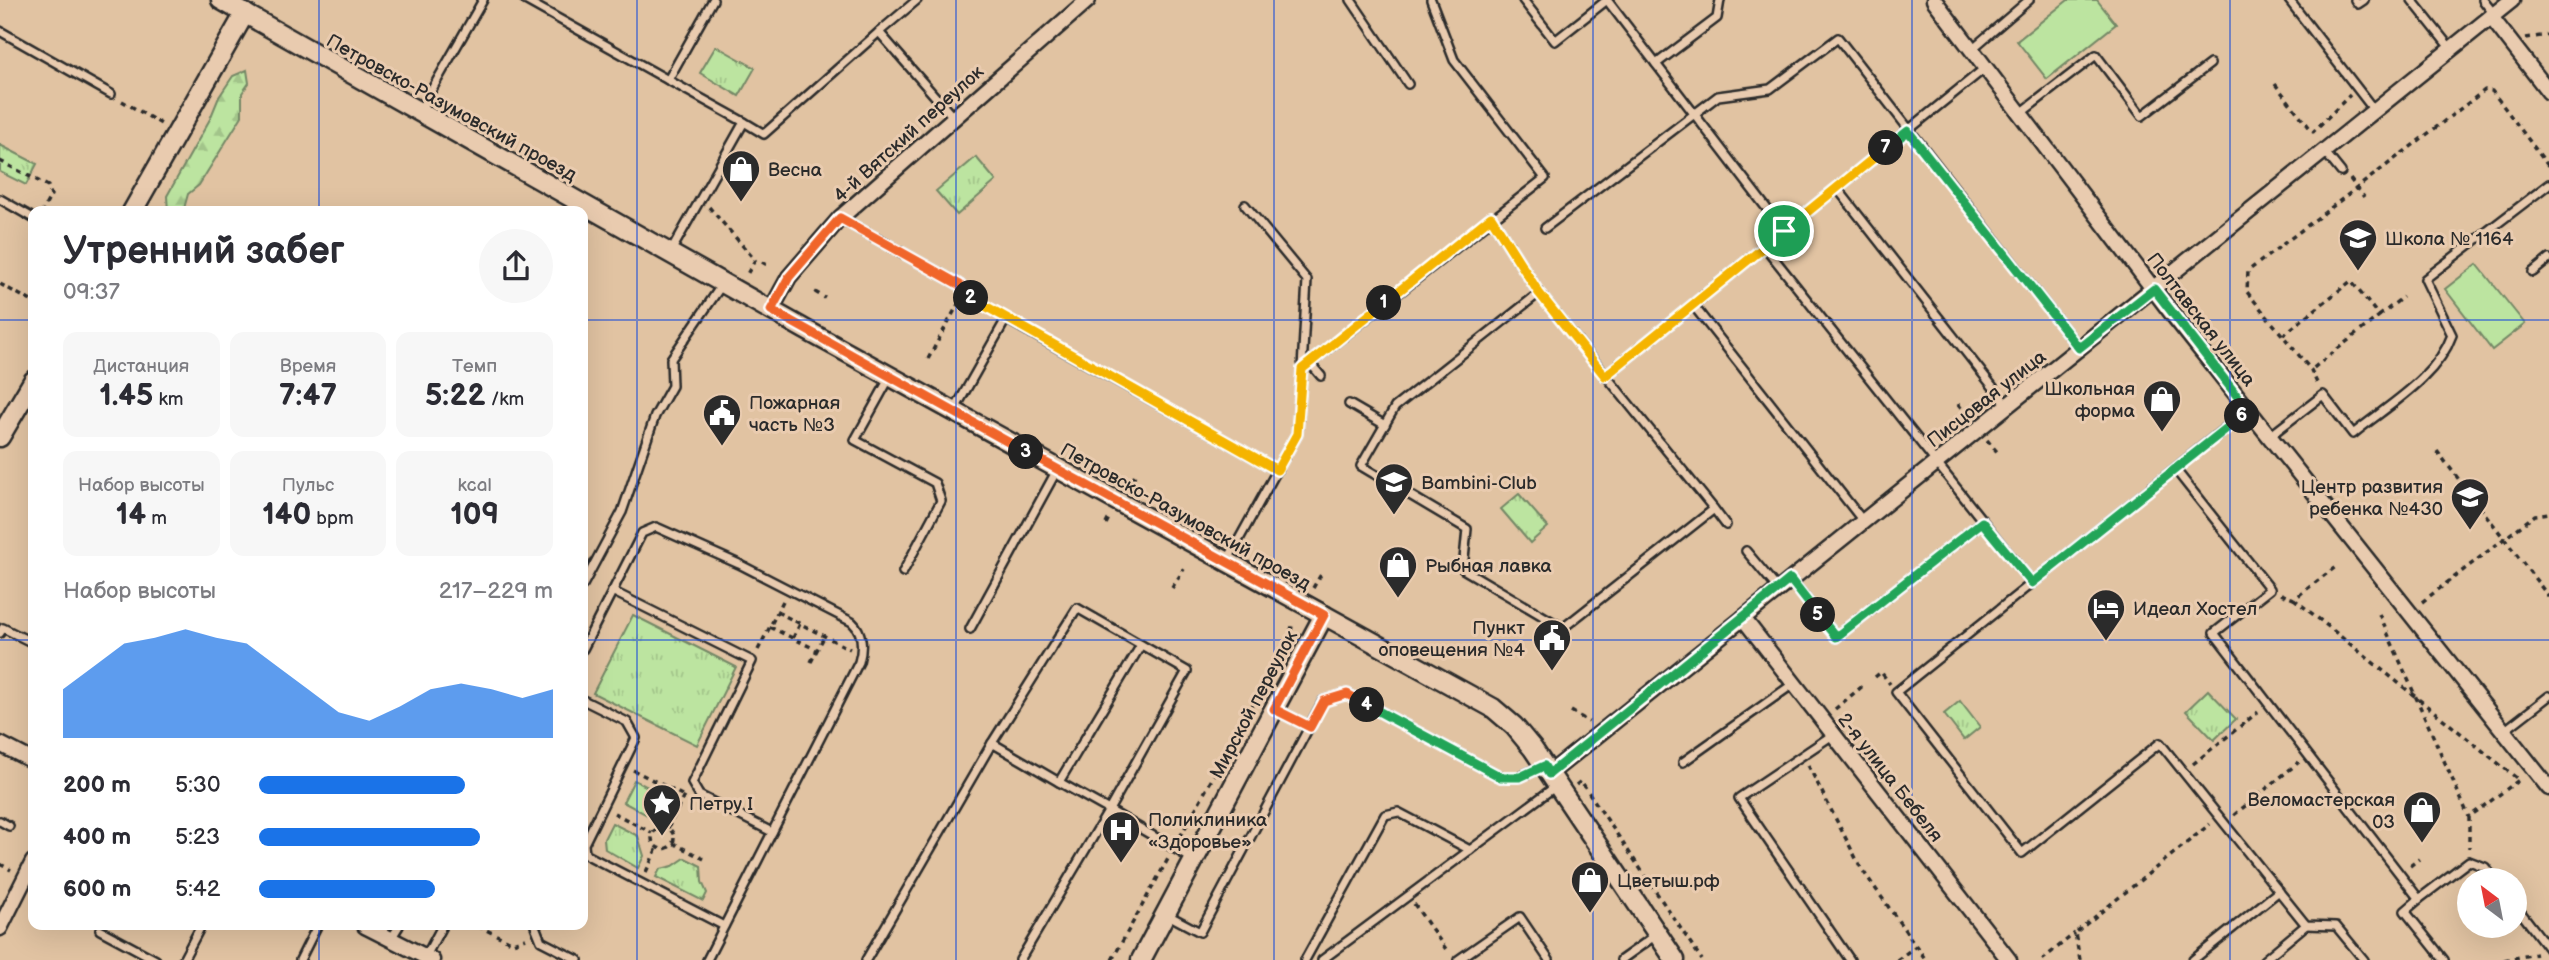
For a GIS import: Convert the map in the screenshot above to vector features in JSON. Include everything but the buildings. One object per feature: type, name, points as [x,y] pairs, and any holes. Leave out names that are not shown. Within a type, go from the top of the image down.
[{"type":"street","name":"Петровско-Разумовский проезд","points":[[221,0],[248,6],[418,112],[586,206]]},
{"type":"street","name":"4-й Вятский переулок","points":[[771,310],[789,277],[840,218],[1088,0]]},
{"type":"street","name":"Полтавская улица","points":[[1934,0],[2269,437],[2549,788]]},
{"type":"street","name":"Писцовая улица","points":[[1550,775],[2512,0]]},
{"type":"street","points":[[135,206],[248,6]]},
{"type":"street","points":[[2493,15],[2549,92]]},
{"type":"street","name":"Петровско-Разумовский проезд","points":[[588,207],[1493,708],[1514,726],[1550,775],[1671,959]]},
{"type":"street","points":[[0,437],[28,389]]},
{"type":"street","name":"Мирской переулок","points":[[1141,960],[1324,615]]},
{"type":"street","name":"2-я улица Бебеля","points":[[1743,618],[2009,960]]},
{"type":"street","points":[[0,744],[28,758]]},
{"type":"street","points":[[0,928],[28,872]]},
{"type":"street","points":[[373,930],[429,959]]},
{"type":"lane","points":[[418,112],[483,0]]},
{"type":"lane","points":[[526,0],[764,134],[917,0]]},
{"type":"lane","points":[[668,80],[713,0]]},
{"type":"lane","points":[[1351,0],[1408,85]]},
{"type":"lane","points":[[1302,369],[1491,217],[1545,178],[1454,60],[1431,0]]},
{"type":"lane","points":[[1523,0],[1555,41],[1607,0],[1784,231]]},
{"type":"lane","points":[[1656,64],[1717,18],[1720,0]]},
{"type":"lane","points":[[1972,49],[2029,0]]},
{"type":"lane","points":[[2290,0],[2374,110]]},
{"type":"lane","points":[[2355,0],[2358,4],[2364,0]]},
{"type":"lane","points":[[2412,0],[2451,49]]},
{"type":"lane","points":[[2483,0],[2493,15]]},
{"type":"lane","points":[[0,30],[111,94]]},
{"type":"lane","points":[[879,32],[953,117]]},
{"type":"lane","points":[[1545,228],[1718,96],[1770,89],[1838,38],[2079,348]]},
{"type":"lane","points":[[2021,113],[2096,55],[2142,116],[2210,64]]},
{"type":"lane","points":[[1605,376],[1987,67]]},
{"type":"lane","points":[[670,253],[744,122]]},
{"type":"lane","points":[[2324,151],[2340,172]]},
{"type":"lane","points":[[2269,437],[2323,395],[2353,434],[2436,366],[2446,351],[2452,334],[2426,279],[2549,184]]},
{"type":"lane","points":[[1837,188],[2008,406]]},
{"type":"lane","points":[[0,199],[28,215]]},
{"type":"lane","points":[[1226,562],[1297,434],[1307,281],[1245,205]]},
{"type":"lane","points":[[1491,217],[1539,293],[1726,525]]},
{"type":"lane","points":[[840,218],[960,285]]},
{"type":"lane","points":[[1765,247],[2032,583]]},
{"type":"lane","points":[[2533,272],[2549,259]]},
{"type":"lane","points":[[588,576],[622,512],[655,416],[673,386],[671,359],[723,283]]},
{"type":"lane","points":[[1539,293],[1395,407],[1361,466],[1467,529],[1463,569],[1563,628],[1714,509]]},
{"type":"lane","points":[[1693,305],[1863,521]]},
{"type":"lane","points":[[954,412],[1006,318],[1277,470]]},
{"type":"lane","points":[[1309,362],[1321,376]]},
{"type":"lane","points":[[890,376],[855,440],[935,483],[941,501],[903,572]]},
{"type":"lane","points":[[1349,404],[1385,425]]},
{"type":"lane","points":[[2248,410],[1896,692],[2022,853],[2160,743],[2306,925]]},
{"type":"lane","points":[[970,629],[1058,469]]},
{"type":"lane","points":[[2175,469],[2270,589],[2214,633],[2419,899]]},
{"type":"lane","points":[[1790,579],[1836,637],[1982,522]]},
{"type":"lane","points":[[588,639],[642,533],[656,527],[855,623],[860,633],[861,654],[707,960]]},
{"type":"lane","points":[[1746,551],[1778,589]]},
{"type":"lane","points":[[612,591],[752,661],[693,778],[692,788],[699,795],[772,832]]},
{"type":"lane","points":[[866,960],[992,743],[1077,608],[1187,671],[1020,960]]},
{"type":"lane","points":[[0,633],[3,628],[28,640]]},
{"type":"lane","points":[[1059,782],[1142,645]]},
{"type":"lane","points":[[1683,762],[1794,683]]},
{"type":"lane","points":[[1166,914],[1200,932],[1324,701],[1347,694],[1501,777],[1550,775]]},
{"type":"lane","points":[[2504,732],[2549,696]]},
{"type":"lane","points":[[588,702],[632,726],[636,738],[588,841]]},
{"type":"lane","points":[[1274,709],[1310,727]]},
{"type":"lane","points":[[1833,734],[1740,798],[1850,960]]},
{"type":"lane","points":[[992,743],[1195,860]]},
{"type":"lane","points":[[1325,959],[1470,850],[1550,775]]},
{"type":"lane","points":[[1305,960],[1385,816],[1398,812],[1470,850]]},
{"type":"lane","points":[[0,821],[9,826]]},
{"type":"lane","points":[[588,855],[724,926]]},
{"type":"lane","points":[[2444,960],[2405,911],[2469,861],[2486,868]]},
{"type":"lane","points":[[2193,960],[2279,891]]},
{"type":"lane","points":[[1456,960],[1520,917],[1549,960]]},
{"type":"lane","points":[[2527,921],[2549,949]]},
{"type":"lane","points":[[2264,960],[2306,925],[2336,926],[2364,960]]},
{"type":"lane","points":[[100,930],[156,960]]},
{"type":"lane","points":[[183,960],[199,930]]},
{"type":"lane","points":[[300,960],[315,930]]},
{"type":"lane","points":[[391,939],[397,930]]},
{"type":"lane","points":[[429,959],[440,930]]},
{"type":"lane","points":[[535,930],[541,942],[578,960]]},
{"type":"lane","points":[[1620,960],[1657,934]]},
{"type":"path","points":[[2275,84],[2313,132],[2357,88]]},
{"type":"path","points":[[2323,395],[2311,370],[2248,292],[2248,271],[2478,93],[2492,91],[2549,166]]},
{"type":"path","points":[[111,94],[177,133]]},
{"type":"path","points":[[0,160],[48,186],[51,195],[45,206]]},
{"type":"path","points":[[701,198],[755,260],[746,276]]},
{"type":"path","points":[[762,262],[769,266]]},
{"type":"path","points":[[2283,335],[2351,281],[2379,316]]},
{"type":"path","points":[[0,284],[28,299]]},
{"type":"path","points":[[960,285],[964,294],[1006,318]]},
{"type":"path","points":[[815,292],[825,298]]},
{"type":"path","points":[[928,359],[964,294]]},
{"type":"path","points":[[2311,370],[2403,297]]},
{"type":"path","points":[[1958,404],[1972,420]]},
{"type":"path","points":[[1986,438],[1999,454]]},
{"type":"path","points":[[2437,451],[2549,597]]},
{"type":"path","points":[[1127,488],[1135,475]]},
{"type":"path","points":[[2438,591],[2535,515],[2549,513]]},
{"type":"path","points":[[2294,599],[2338,565]]},
{"type":"path","points":[[1172,588],[1184,569]]},
{"type":"path","points":[[1312,590],[1323,571]]},
{"type":"path","points":[[2270,589],[2294,599],[2519,780],[2469,817]]},
{"type":"path","points":[[762,642],[789,590]]},
{"type":"path","points":[[777,612],[861,654]]},
{"type":"path","points":[[2379,614],[2469,817],[2469,861]]},
{"type":"path","points":[[793,638],[801,624]]},
{"type":"path","points":[[770,626],[817,650]]},
{"type":"path","points":[[1283,652],[1292,626]]},
{"type":"path","points":[[811,662],[824,636]]},
{"type":"path","points":[[1875,677],[1881,672],[1896,692]]},
{"type":"path","points":[[1833,710],[1865,684]]},
{"type":"path","points":[[1112,960],[1264,686]]},
{"type":"path","points":[[2183,772],[2269,703]]},
{"type":"path","points":[[1572,711],[1594,725]]},
{"type":"path","points":[[2042,960],[2309,754]]},
{"type":"path","points":[[1802,755],[1861,868],[1926,960]]},
{"type":"path","points":[[624,766],[684,796]]},
{"type":"path","points":[[1581,781],[1702,960]]},
{"type":"path","points":[[668,828],[684,796],[692,788]]},
{"type":"path","points":[[603,808],[653,833]]},
{"type":"path","points":[[659,827],[668,828],[674,834],[673,843],[666,849],[657,848],[652,842],[653,833],[659,827]]},
{"type":"path","points":[[673,843],[704,859]]},
{"type":"path","points":[[640,883],[657,848]]},
{"type":"path","points":[[1409,897],[1456,960]]},
{"type":"path","points":[[486,930],[513,943],[533,930]]},
{"type":"path","points":[[2075,933],[2080,960]]},
{"type":"path","points":[[1897,960],[1916,946]]},
{"type":"path","points":[[2504,960],[2538,954]]},
{"type":"green space","points":[[2068,0],[2097,0],[2116,24],[2047,79],[2017,41]]},
{"type":"green space","points":[[716,46],[755,68],[739,96],[700,73]]},
{"type":"green space","points":[[247,70],[249,83],[242,93],[242,116],[199,185],[188,194],[185,206],[168,206],[167,196],[210,119],[219,97],[233,76]]},
{"type":"green space","points":[[0,145],[37,164],[26,185],[0,172]]},
{"type":"green space","points":[[976,157],[996,181],[957,215],[936,191]]},
{"type":"green space","points":[[2477,264],[2525,324],[2492,350],[2445,289]]},
{"type":"green space","points":[[1519,494],[1548,527],[1530,543],[1501,509]]},
{"type":"green space","points":[[633,615],[736,667],[697,745],[593,693]]},
{"type":"green space","points":[[2208,690],[2236,719],[2214,740],[2186,711]]},
{"type":"green space","points":[[1960,701],[1980,727],[1964,740],[1944,714]]},
{"type":"green space","points":[[634,780],[673,800],[666,814],[651,817],[623,802]]},
{"type":"green space","points":[[612,823],[638,836],[644,856],[638,868],[605,849],[604,839]]},
{"type":"green space","points":[[685,858],[701,866],[702,882],[707,893],[703,901],[656,877],[660,869],[673,866]]},
{"type":"place","name":"Весна","points":[[741,203]]},
{"type":"place","name":"Школа № 1164","points":[[2358,272]]},
{"type":"place","name":"Школьная форма","points":[[2162,433]]},
{"type":"place","name":"Пожарная часть №3","points":[[722,447]]},
{"type":"place","name":"Bambini-Club","points":[[1394,516]]},
{"type":"place","name":"Центр развития ребенка №430","points":[[2470,531]]},
{"type":"place","name":"Рыбная лавка","points":[[1398,599]]},
{"type":"place","name":"Идеал Хостел","points":[[2106,642]]},
{"type":"place","name":"Пункт оповещения №4","points":[[1552,672]]},
{"type":"place","name":"Петру I","points":[[662,837]]},
{"type":"place","name":"Веломастерская 03","points":[[2422,844]]},
{"type":"place","name":"Поликлиника «Здоровье»","points":[[1121,864]]},
{"type":"place","name":"Цветыш.рф","points":[[1590,914]]},
{"type":"route","points":[[1908,131],[2079,348],[2154,289],[2248,410],[2032,583],[1982,522],[1836,637],[1790,579],[1549,774],[1544,766],[1520,777],[1501,777],[1347,694],[1324,701],[1310,727],[1274,709],[1324,615],[771,310],[789,277],[840,218],[960,285],[964,294],[1277,470],[1297,434],[1302,369],[1491,217],[1539,293],[1605,376],[1784,231],[1908,131]]}]
